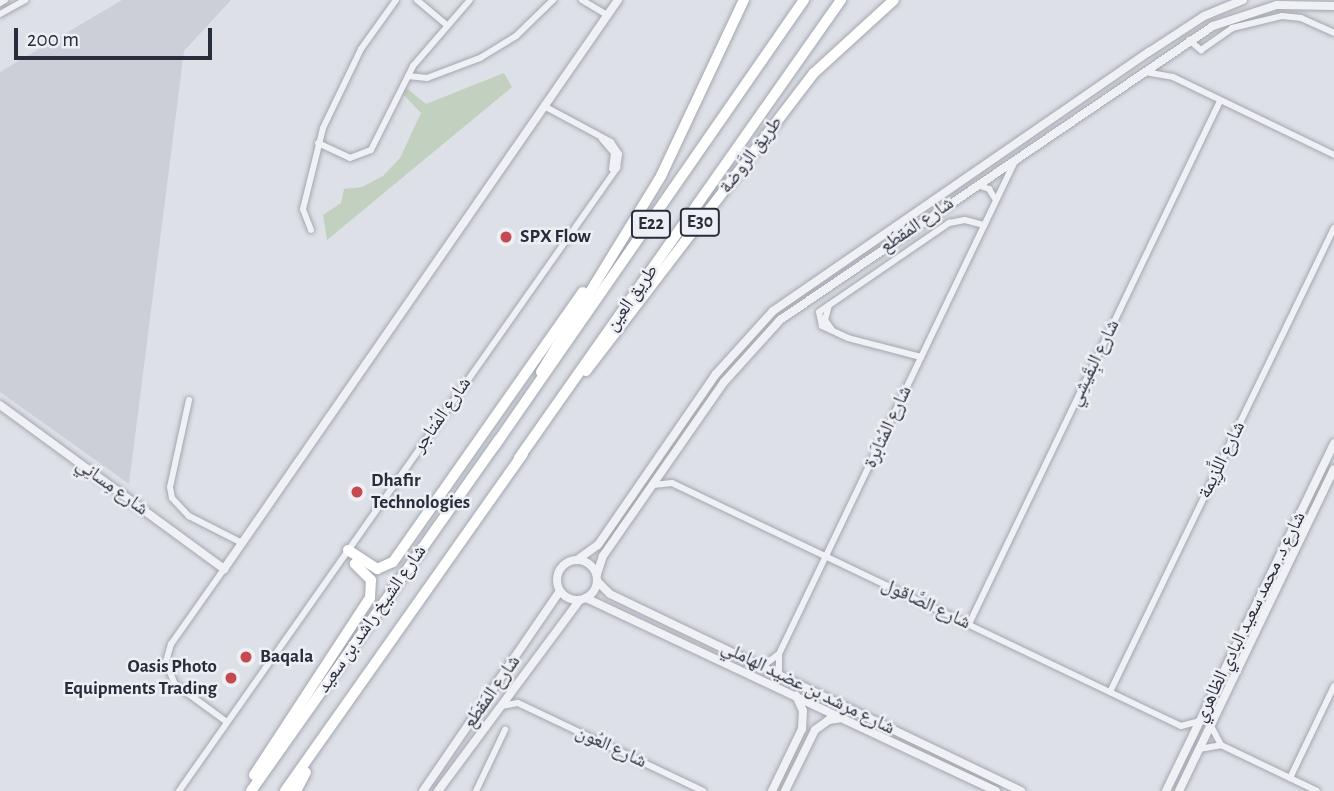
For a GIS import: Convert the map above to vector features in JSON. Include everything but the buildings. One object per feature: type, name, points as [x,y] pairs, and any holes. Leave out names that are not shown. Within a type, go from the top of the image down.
[{"type":"highway","points":[[494,447],[643,207],[744,0]]},
{"type":"highway","name":"طريق العين","points":[[494,447],[804,0]]},
{"type":"highway","name":"طريق العين","points":[[519,458],[841,0]]},
{"type":"highway","name":"طريق الرَّوضة","points":[[519,458],[814,73],[894,0]]},
{"type":"highway","points":[[346,553],[377,569],[393,562],[643,207]]},
{"type":"highway","name":"شارع الشيخ راشد بن سعيد","points":[[251,791],[494,447]]},
{"type":"highway","name":"شارع الشيخ راشد بن سعيد","points":[[285,791],[519,458]]},
{"type":"highway","points":[[245,791],[372,592],[369,575],[346,553]]},
{"type":"highway","points":[[296,791],[322,739]]},
{"type":"street","points":[[0,3],[5,0]]},
{"type":"street","points":[[0,14],[25,0]]},
{"type":"street","points":[[311,230],[303,209],[318,143],[353,63],[396,0]]},
{"type":"street","points":[[416,0],[446,24]]},
{"type":"street","points":[[318,143],[345,157],[366,154],[408,76],[446,24],[470,0]]},
{"type":"street","points":[[408,76],[427,78],[480,58],[516,36],[553,0]]},
{"type":"street","points":[[582,0],[607,15]]},
{"type":"street","points":[[227,722],[175,684],[166,662],[171,644],[618,0]]},
{"type":"street","name":"شارع المَقطَع","points":[[577,560],[598,545],[716,374],[753,328],[888,230],[1088,93],[1204,16],[1243,0]]},
{"type":"street","name":"شارع المَقطَع","points":[[597,578],[603,556],[760,338],[893,242],[1189,40],[1260,8],[1334,6]]},
{"type":"street","points":[[1189,40],[1201,50],[1235,27],[1282,16],[1301,18],[1334,33]]},
{"type":"street","points":[[1167,55],[1173,77]]},
{"type":"street","points":[[1142,72],[1173,77],[1334,155]]},
{"type":"street","points":[[1088,93],[1094,99],[1088,108]]},
{"type":"street","name":"شارع البِقَيشِي","points":[[969,624],[1220,101]]},
{"type":"street","name":"شارع المُتاجر","points":[[179,791],[617,168],[619,154],[611,142],[544,106]]},
{"type":"street","name":"شارع المُثابَرة","points":[[779,674],[779,654],[1017,156]]},
{"type":"street","points":[[977,185],[996,200]]},
{"type":"street","points":[[921,357],[832,330],[817,318],[820,310],[949,223],[965,220],[984,225]]},
{"type":"street","name":"شارع اللِّزِيمة","points":[[1110,692],[1334,228]]},
{"type":"street","points":[[888,230],[893,242]]},
{"type":"street","points":[[190,400],[170,487],[172,498],[189,516],[242,543]]},
{"type":"street","name":"شارع مِسانِي","points":[[0,405],[224,569]]},
{"type":"street","name":"شارع د. محمد سعيد البادي الظاهري","points":[[1166,791],[1334,443]]},
{"type":"street","points":[[653,485],[672,483],[668,464]]},
{"type":"street","name":"شارع د. محمد سعيد البادي الظاهري","points":[[1179,791],[1334,470]]},
{"type":"street","name":"شارع الصَّاقول","points":[[672,483],[1181,726]]},
{"type":"street","points":[[577,560],[589,564],[597,578],[583,599],[560,591],[559,570],[577,560]]},
{"type":"street","name":"شارع مرشد بن عضيد الهاملي","points":[[597,578],[610,594],[1021,791]]},
{"type":"street","name":"شارع المَقطَع","points":[[423,791],[560,591]]},
{"type":"street","name":"شارع المَقطَع","points":[[436,791],[495,709],[583,599]]},
{"type":"street","name":"شارع مرشد بن عضيد الهاملي","points":[[583,599],[796,695],[996,791]]},
{"type":"street","name":"شارع المُثابَرة","points":[[763,666],[779,654]]},
{"type":"street","points":[[1290,778],[1334,686]]},
{"type":"street","points":[[495,709],[519,703],[512,687]]},
{"type":"street","points":[[772,791],[797,739],[803,720],[796,695]]},
{"type":"street","name":"شارع العُون","points":[[519,703],[703,791]]},
{"type":"street","points":[[1206,710],[1213,708],[1216,716]]},
{"type":"street","points":[[785,791],[821,724],[846,719]]},
{"type":"street","points":[[1189,744],[1181,726],[1200,721]]},
{"type":"street","points":[[1211,726],[1220,744],[1317,791]]},
{"type":"street","points":[[476,791],[505,730]]},
{"type":"street","points":[[797,739],[808,744]]},
{"type":"street","points":[[1199,750],[1220,744]]},
{"type":"street","points":[[436,772],[443,770],[445,774],[436,791]]},
{"type":"shaded area","points":[[122,0],[231,0],[184,51],[129,484],[0,392],[0,72]]},
{"type":"green space","points":[[504,73],[512,87],[327,240],[323,215],[341,203],[344,189],[362,187],[383,176],[400,158],[421,113],[401,92],[405,87],[426,104]]},
{"type":"place","name":"SPX Flow","points":[[506,237]]},
{"type":"place","name":"Dhafir Technologies","points":[[357,492]]},
{"type":"place","name":"Baqala","points":[[246,657]]},
{"type":"place","name":"Oasis Photo Equipments Trading","points":[[231,678]]}]
